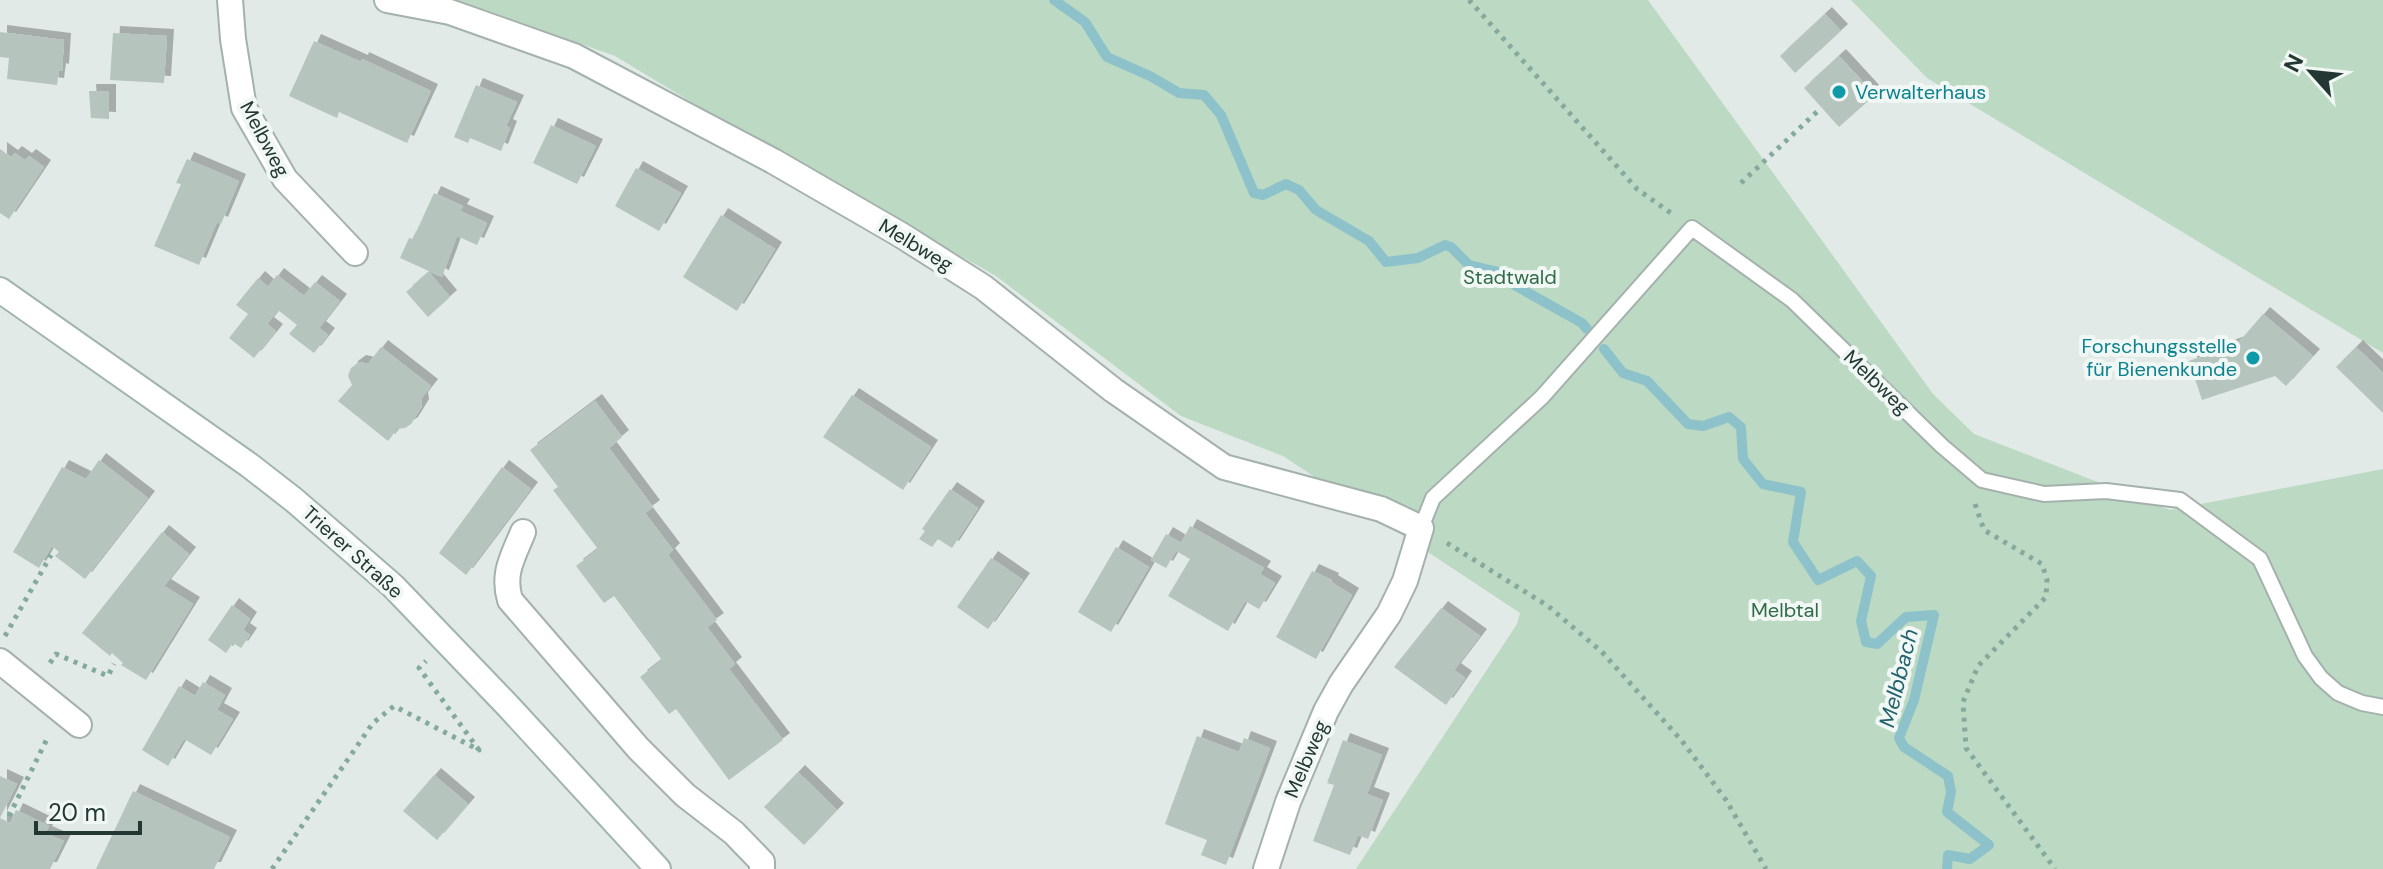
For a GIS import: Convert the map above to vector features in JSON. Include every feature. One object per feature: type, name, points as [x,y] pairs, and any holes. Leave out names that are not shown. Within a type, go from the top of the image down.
[{"type":"street","name":"Melbweg","points":[[230,0],[244,108],[285,179],[355,253]]},
{"type":"street","name":"Melbweg","points":[[387,0],[450,12],[574,56],[773,161],[901,235],[983,287],[1113,390],[1224,467],[1381,509],[1421,528],[1405,581],[1389,614],[1326,711],[1288,802],[1266,869]]},
{"type":"street","name":"Trierer Straße","points":[[0,290],[294,500],[393,586],[658,869]]},
{"type":"street","points":[[523,532],[507,570],[506,585],[510,600],[638,748],[685,795],[734,833],[762,862],[762,869]]},
{"type":"street","points":[[0,661],[70,718]]},
{"type":"lane","name":"Melbweg","points":[[1421,528],[1433,498],[1542,397],[1692,228],[1792,300],[1942,446],[1982,480],[2044,494],[2106,491],[2180,500],[2260,559],[2305,656],[2321,678],[2338,693],[2362,703],[2383,707]]},
{"type":"path","points":[[1469,0],[1637,189],[1692,228]]},
{"type":"path","points":[[1741,183],[1821,108]]},
{"type":"path","points":[[1982,480],[1974,503],[1984,530],[2042,564],[2047,580],[2046,597],[1978,666],[1963,702],[1966,748],[2055,869]]},
{"type":"path","points":[[1421,528],[1548,606],[1602,652],[1682,741],[1726,800],[1766,869]]},
{"type":"path","points":[[0,643],[51,555]]},
{"type":"path","points":[[272,869],[373,723],[394,706],[479,750],[419,668],[444,639]]},
{"type":"path","points":[[34,688],[56,654],[108,676],[114,664]]},
{"type":"path","points":[[9,816],[70,718]]},
{"type":"green space","name":"Stadtwald","points":[[458,0],[1648,0],[1933,394],[1974,434],[2170,510],[2383,469],[2383,869],[1356,869],[1517,624],[1520,613],[1283,456],[1181,416],[996,276],[615,56]]},
{"type":"green space","points":[[1851,0],[2383,0],[2383,353],[1927,78]]},
{"type":"building","points":[[1825,14],[1841,31],[1795,73],[1780,56]]},
{"type":"building","points":[[0,32],[64,40],[62,71],[59,70],[57,85],[7,79],[9,58],[0,57]]},
{"type":"building","points":[[113,33],[167,36],[164,83],[110,80]]},
{"type":"building","points":[[314,41],[431,91],[407,143],[339,112],[337,118],[289,96]]},
{"type":"building","name":"Verwalterhaus","points":[[1839,56],[1875,95],[1839,127],[1804,88]]},
{"type":"building","points":[[476,85],[517,102],[506,126],[510,128],[501,151],[470,138],[468,143],[454,137]]},
{"type":"building","points":[[89,91],[109,91],[109,119],[91,118]]},
{"type":"building","points":[[551,125],[596,146],[577,184],[533,163]]},
{"type":"building","points":[[0,149],[11,157],[15,153],[25,160],[29,156],[44,167],[9,219],[0,213]]},
{"type":"building","points":[[187,159],[239,181],[199,265],[154,246],[181,184],[176,183]]},
{"type":"building","points":[[636,168],[681,193],[659,231],[615,206]]},
{"type":"building","points":[[434,193],[463,206],[460,211],[487,223],[477,245],[457,236],[442,277],[400,258],[409,238],[413,239]]},
{"type":"building","points":[[721,215],[775,249],[737,311],[683,277]]},
{"type":"building","points":[[429,272],[450,297],[428,317],[406,292]]},
{"type":"building","points":[[277,275],[304,296],[315,282],[340,301],[319,328],[328,335],[314,353],[289,334],[297,325],[278,310],[267,324],[276,331],[254,358],[229,338],[248,314],[236,305],[258,278],[268,287]]},
{"type":"building","name":"Forschungsstelle für Bienenkunde","points":[[2263,314],[2313,356],[2286,386],[2275,376],[2202,400],[2189,361],[2238,343]]},
{"type":"building","points":[[381,347],[431,386],[421,399],[422,406],[411,424],[397,429],[388,441],[338,401],[352,385],[348,376],[351,368],[359,362],[368,364]]},
{"type":"building","points":[[2356,347],[2383,373],[2383,413],[2336,367]]},
{"type":"building","points":[[852,395],[931,447],[903,490],[823,437]]},
{"type":"building","points":[[595,401],[622,437],[609,448],[653,507],[645,513],[673,550],[668,555],[717,620],[707,627],[735,664],[729,669],[783,740],[729,780],[676,709],[669,714],[640,677],[662,660],[614,596],[604,603],[576,566],[598,549],[553,490],[558,487],[530,450]]},
{"type":"building","points":[[99,460],[148,498],[85,579],[55,556],[59,552],[52,546],[39,568],[13,552],[62,467],[86,479]]},
{"type":"building","points":[[502,467],[531,489],[466,575],[439,553]]},
{"type":"building","points":[[950,489],[978,508],[952,548],[938,539],[932,547],[919,539],[925,531],[922,529]]},
{"type":"building","points":[[1190,526],[1264,568],[1260,574],[1275,583],[1259,609],[1245,601],[1228,631],[1168,596],[1190,559],[1176,551],[1166,568],[1151,560],[1166,534],[1181,543]]},
{"type":"building","points":[[162,532],[189,554],[164,586],[193,604],[146,680],[121,665],[123,663],[112,653],[110,656],[82,633]]},
{"type":"building","points":[[1116,547],[1149,567],[1111,632],[1078,612]]},
{"type":"building","points":[[991,558],[1023,580],[988,629],[957,607]]},
{"type":"building","points":[[1312,571],[1332,580],[1352,595],[1316,659],[1276,637]]},
{"type":"building","points":[[232,605],[250,619],[243,630],[250,635],[241,648],[233,643],[226,653],[208,640]]},
{"type":"building","points":[[1441,608],[1480,636],[1454,670],[1465,678],[1446,705],[1394,667]]},
{"type":"building","points":[[203,682],[225,695],[217,710],[233,719],[211,755],[184,739],[168,766],[142,750],[179,686],[195,696]]},
{"type":"building","points":[[1197,736],[1239,752],[1244,738],[1270,748],[1226,865],[1201,855],[1207,840],[1165,824]]},
{"type":"building","points":[[1343,740],[1382,755],[1367,794],[1383,800],[1368,839],[1358,835],[1350,855],[1313,841],[1334,785],[1327,783]]},
{"type":"building","points":[[798,772],[837,810],[804,845],[764,807]]},
{"type":"building","points":[[434,775],[468,804],[437,840],[403,811]]},
{"type":"building","points":[[0,776],[17,784],[0,818]]},
{"type":"building","points":[[133,791],[230,837],[214,869],[96,869]]},
{"type":"building","points":[[16,810],[49,826],[45,833],[64,841],[50,869],[0,869],[0,818],[10,823]]},
{"type":"waterway","name":"Melbbach","points":[[1054,0],[1085,22],[1107,57],[1179,93],[1204,95],[1221,115],[1254,193],[1263,195],[1286,184],[1299,190],[1316,210],[1369,241],[1386,262],[1418,258],[1445,245],[1451,247],[1469,265],[1499,272],[1516,286],[1582,323],[1587,329]]},
{"type":"waterway","name":"Melbbach","points":[[1604,349],[1623,373],[1647,381],[1688,424],[1703,426],[1729,417],[1741,427],[1743,459],[1763,484],[1801,492],[1793,542],[1818,580],[1857,561],[1871,576],[1861,621],[1866,642],[1877,644],[1906,617],[1934,615],[1914,700],[1899,738],[1904,747],[1948,776],[1951,792],[1947,812],[1989,845],[1970,859],[1948,855],[1947,869]]},
{"type":"place","name":"Verwalterhaus","points":[[1839,92]]},
{"type":"place","name":"Forschungsstelle für Bienenkunde","points":[[2253,358]]},
{"type":"park label","name":"Melbtal","points":[[1785,610]]}]
